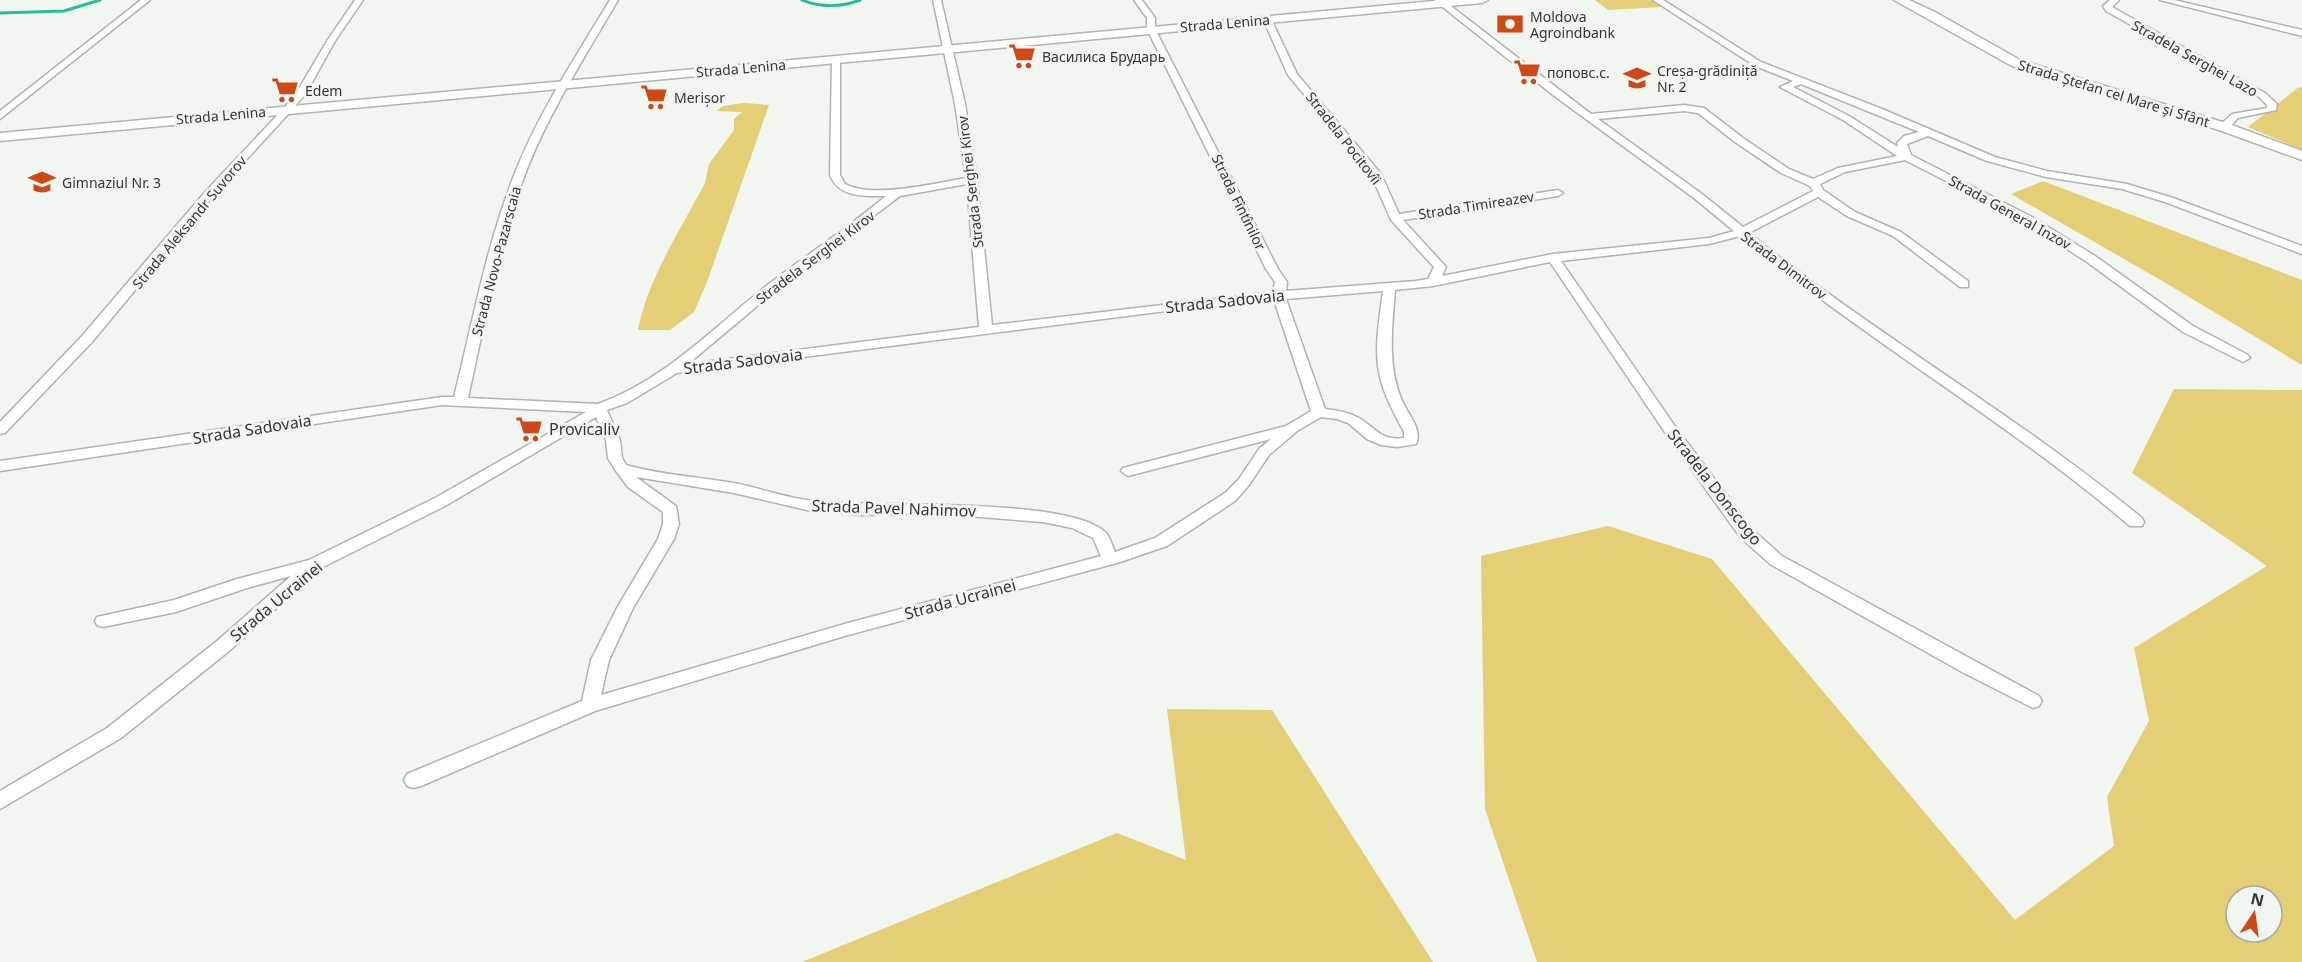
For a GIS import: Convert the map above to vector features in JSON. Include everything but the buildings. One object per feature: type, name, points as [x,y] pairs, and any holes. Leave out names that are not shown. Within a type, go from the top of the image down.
[{"type":"street","points":[[0,116],[146,0]]},
{"type":"street","name":"Strada Aleksandr Suvorov","points":[[0,430],[101,324],[210,193],[288,109],[301,93],[358,0]]},
{"type":"street","name":"Strada Novo-Pazarscaia","points":[[460,401],[513,192],[544,122],[614,0]]},
{"type":"street","name":"Strada Serghei Kirov","points":[[937,0],[966,134],[986,331]]},
{"type":"street","name":"Strada Fîntînilor","points":[[1138,0],[1151,18],[1151,29],[1272,269],[1281,282],[1279,295],[1319,413]]},
{"type":"street","name":"Strada Lenina","points":[[0,137],[1440,2],[1482,0]]},
{"type":"street","name":"Strada General Inzov","points":[[1657,0],[1750,60],[1991,159],[2019,168],[2085,178],[2142,191],[2302,250]]},
{"type":"street","name":"Strada Ștefan cel Mare și Sfânt","points":[[1900,0],[1931,14],[2016,63],[2224,127],[2302,156]]},
{"type":"street","name":"Stradela Serghei Lazo","points":[[2115,0],[2107,6],[2109,9],[2262,94],[2272,104],[2271,110],[2235,117],[2224,127]]},
{"type":"street","points":[[2164,0],[2302,33]]},
{"type":"street","name":"Strada Dimitrov","points":[[1440,2],[1588,117],[1698,196],[1740,233],[1795,276],[1913,360],[1997,416],[2105,496],[2136,522]]},
{"type":"street","name":"Stradela Pocitovîi","points":[[1267,19],[1293,75],[1377,176],[1395,218],[1440,267],[1433,282]]},
{"type":"street","points":[[835,60],[835,175],[838,182],[842,187],[853,190],[897,193]]},
{"type":"street","name":"Strada General Inzov","points":[[1801,81],[1785,87],[1846,118],[1906,157],[2028,219],[2091,259],[2188,329],[2243,358]]},
{"type":"street","points":[[1588,117],[1689,108],[1705,112],[1785,171],[1816,188],[1851,214],[1897,234],[1964,284]]},
{"type":"street","points":[[1906,157],[1902,143],[1908,138],[1926,133]]},
{"type":"street","name":"Strada Sadovaia","points":[[0,466],[416,404],[460,401],[599,408],[622,400],[673,370],[1279,295],[1389,288],[1433,282],[1553,258],[1709,241],[1740,233],[1816,188],[1815,180],[1833,173],[1906,157]]},
{"type":"street","name":"Stradela Serghei Kirov","points":[[673,370],[770,289],[897,193],[972,180]]},
{"type":"street","name":"Strada Timireazev","points":[[1395,218],[1558,193]]},
{"type":"street","name":"Stradela Donscogo","points":[[1553,258],[1669,428],[1746,532],[1760,547],[1776,560],[1903,628],[1954,661],[2033,701]]},
{"type":"street","points":[[1319,413],[1343,416],[1362,427],[1375,439],[1395,445],[1411,441],[1411,432],[1395,401],[1386,367],[1384,342],[1389,288]]},
{"type":"street","points":[[590,705],[600,660],[630,599],[666,539],[671,524],[671,510],[633,484],[621,468],[615,458],[613,440],[599,408]]},
{"type":"street","name":"Strada Ucrainei","points":[[0,801],[114,733],[231,639],[315,564],[440,502],[588,417],[599,408]]},
{"type":"street","name":"Strada Ucrainei","points":[[414,780],[590,705],[848,629],[1161,543],[1230,497],[1244,482],[1264,452],[1292,428],[1319,413]]},
{"type":"street","name":"Strada Ucrainei","points":[[1128,471],[1292,428]]},
{"type":"street","name":"Strada Pavel Nahimov","points":[[621,468],[648,476],[734,488],[811,506],[861,510],[928,508],[1042,517],[1076,524],[1099,535],[1111,558]]},
{"type":"street","points":[[103,621],[176,606],[243,583],[315,564]]},
{"type":"shaded area","points":[[1595,0],[1652,0],[1662,7],[1608,10]]},
{"type":"shaded area","points":[[2299,87],[2302,88],[2302,150],[2248,127]]},
{"type":"shaded area","points":[[744,103],[769,105],[707,282],[694,312],[670,330],[638,330],[657,273],[705,183],[709,164],[734,130],[734,119],[742,112],[716,111],[723,106]]},
{"type":"shaded area","points":[[2043,181],[2302,280],[2302,365],[2011,194]]},
{"type":"shaded area","points":[[2174,389],[2302,390],[2302,962],[1537,962],[1485,809],[1481,556],[1608,526],[1712,559],[2015,920],[2114,846],[2107,797],[2149,721],[2134,648],[2267,566],[2132,473]]},
{"type":"shaded area","points":[[1167,709],[1272,710],[1433,962],[802,962],[1117,833],[1186,860]]},
{"type":"waterway","points":[[0,13],[64,11],[100,0]]},
{"type":"waterway","points":[[802,0],[831,6],[860,0]]},
{"type":"place","name":"Moldova Agroindbank","points":[[1510,24]]},
{"type":"place","name":"Василиса Брударь","points":[[1022,56]]},
{"type":"place","name":"поповс.с.","points":[[1527,72]]},
{"type":"place","name":"Creșa-grădiniță Nr. 2","points":[[1637,78]]},
{"type":"place","name":"Edem","points":[[285,90]]},
{"type":"place","name":"Merișor","points":[[654,97]]},
{"type":"place","name":"Gimnaziul Nr. 3","points":[[42,182]]},
{"type":"place","name":"Provicaliv","points":[[529,429]]}]
